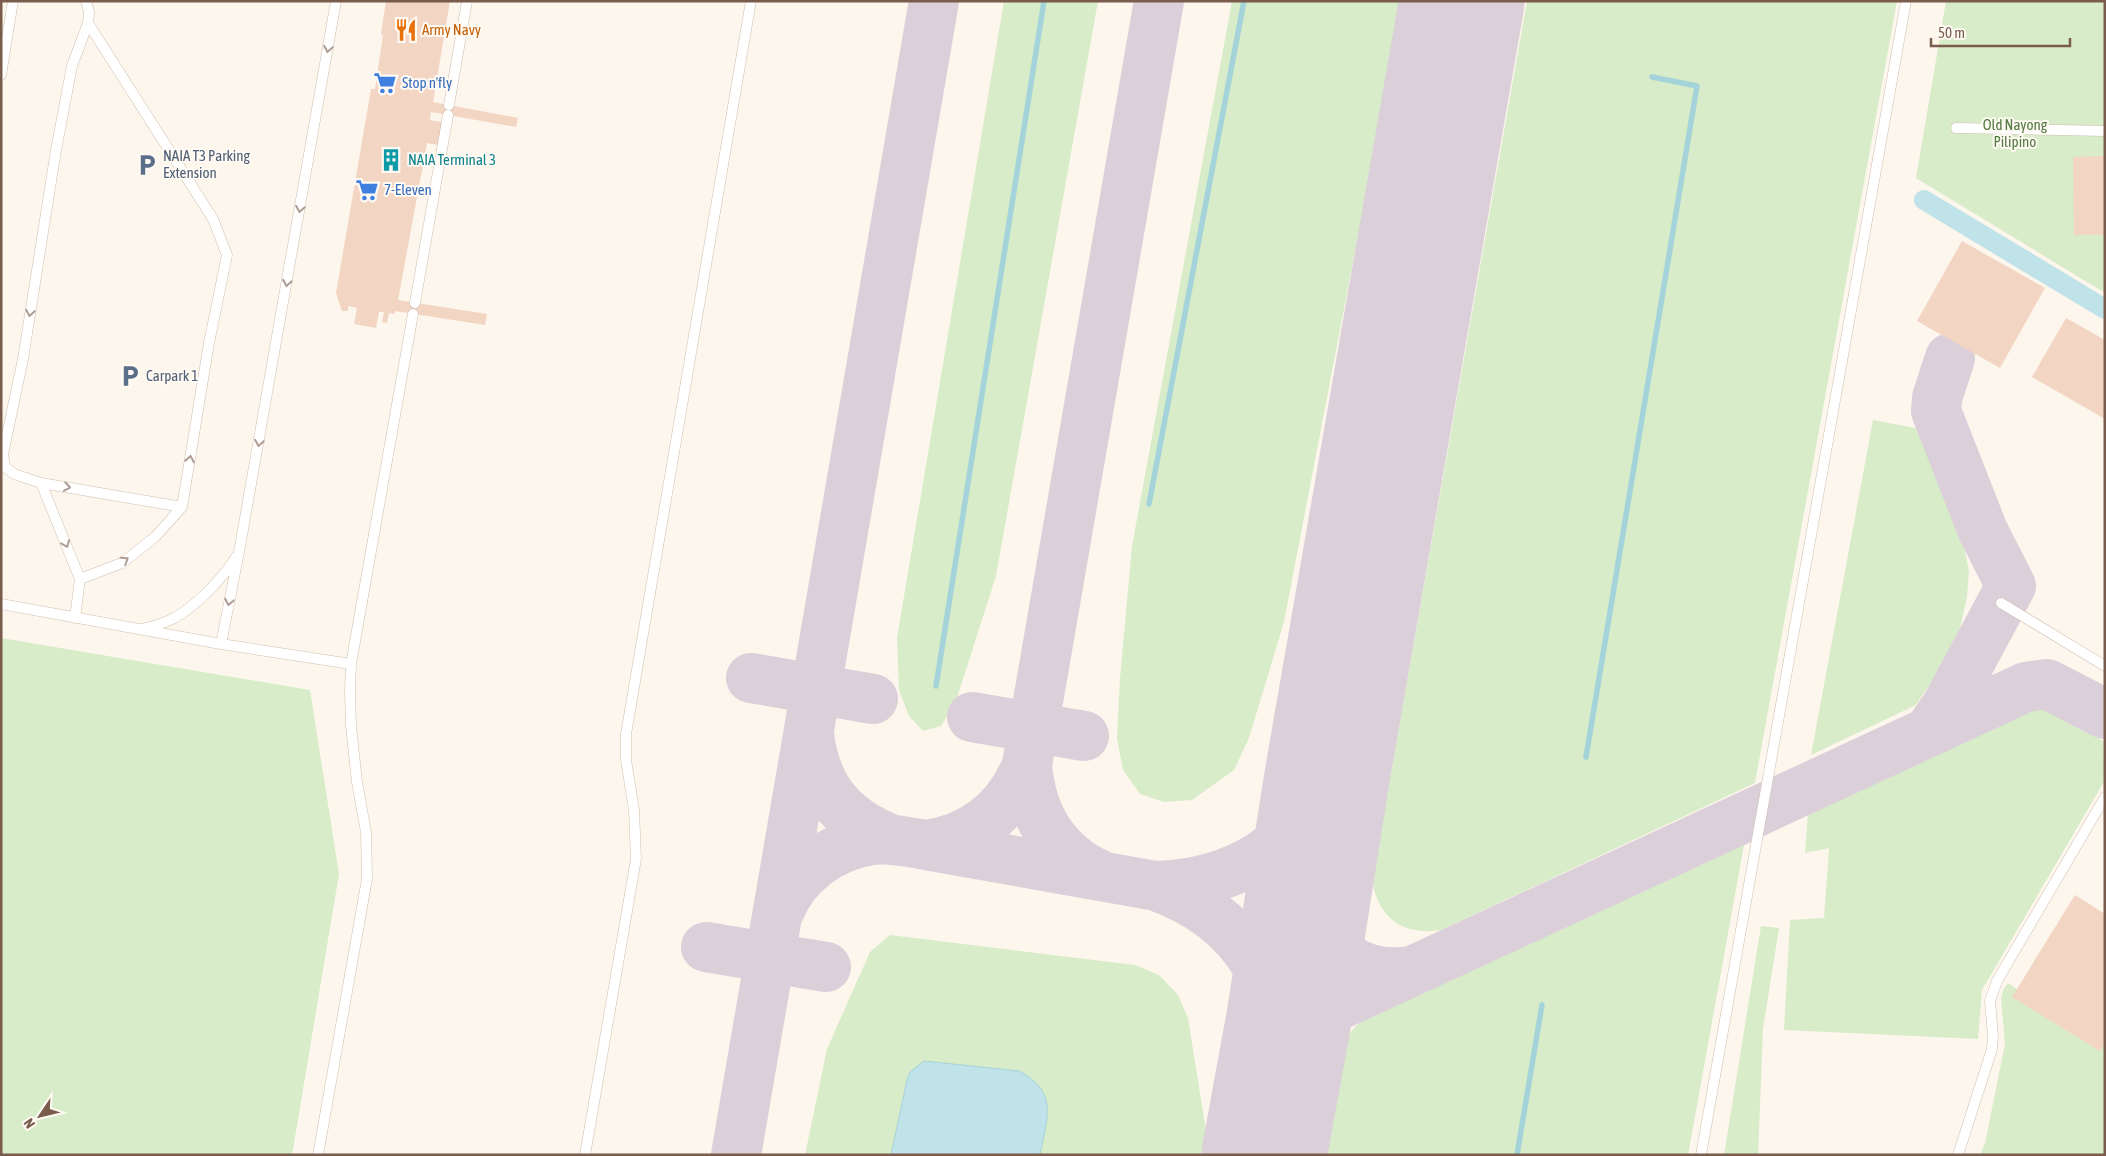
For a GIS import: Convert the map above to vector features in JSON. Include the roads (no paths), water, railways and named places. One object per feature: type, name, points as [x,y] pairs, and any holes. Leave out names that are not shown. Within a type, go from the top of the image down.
[{"type":"lane","points":[[1,75],[14,1]]},
{"type":"lane","points":[[86,1],[88,23],[72,66],[56,150],[23,359],[3,454],[5,467],[14,474],[41,483],[182,507]]},
{"type":"lane","points":[[221,644],[239,552],[336,1]]},
{"type":"lane","points":[[415,303],[468,1]]},
{"type":"lane","points":[[585,1155],[636,859],[634,810],[626,760],[626,734],[751,1]]},
{"type":"lane","points":[[1701,1155],[1906,1]]},
{"type":"lane","points":[[80,579],[122,563],[155,537],[182,507],[209,343],[227,255],[220,233],[88,23]]},
{"type":"lane","points":[[1956,128],[2105,131]]},
{"type":"lane","points":[[318,1155],[367,879],[366,832],[357,782],[351,726],[351,664],[413,314]]},
{"type":"lane","points":[[41,483],[80,579],[75,618]]},
{"type":"lane","points":[[141,630],[177,616],[190,606],[224,574],[239,552]]},
{"type":"lane","points":[[2001,603],[2105,666]]},
{"type":"lane","points":[[1,604],[221,644],[351,664]]},
{"type":"lane","points":[[1958,1155],[1992,1049],[1990,1000],[1997,981],[2105,797]]},
{"type":"water","points":[[924,1061],[1019,1071],[1032,1079],[1045,1097],[1047,1107],[1047,1118],[1040,1155],[891,1155],[907,1080],[910,1072]]},
{"type":"waterway","points":[[936,686],[1044,1]]},
{"type":"waterway","points":[[1149,504],[1244,1]]},
{"type":"waterway","points":[[1586,757],[1697,86],[1652,77]]},
{"type":"waterway","points":[[1924,200],[2105,309]]},
{"type":"waterway","points":[[1517,1155],[1542,1005]]},
{"type":"place","name":"Army Navy","points":[[406,30]]},
{"type":"place","name":"Stop n'fly","points":[[385,83]]},
{"type":"place","name":"NAIA Terminal 3","points":[[391,160]]},
{"type":"place","name":"NAIA T3 Parking Extension","points":[[147,165]]},
{"type":"place","name":"7-Eleven","points":[[367,190]]},
{"type":"place","name":"Carpark 1","points":[[130,376]]},
{"type":"park label","name":"Old Nayong Pilipino","points":[[2015,134]]}]
